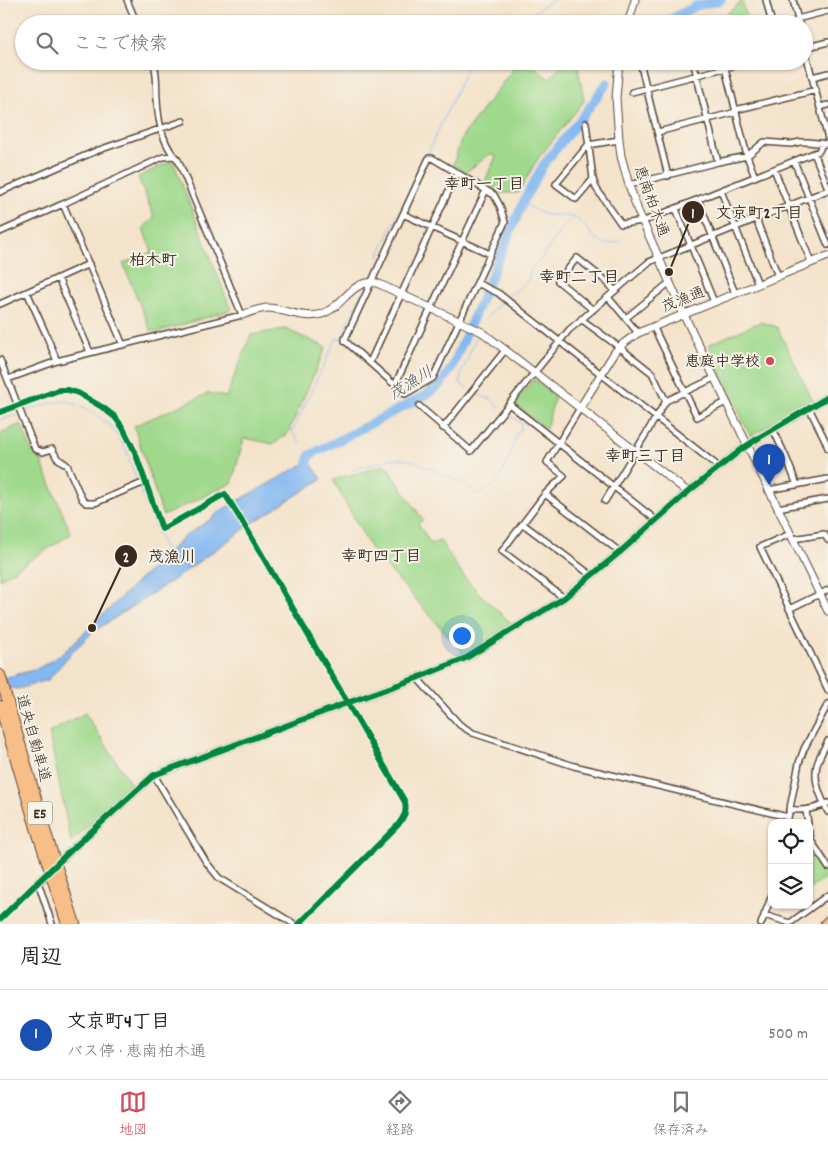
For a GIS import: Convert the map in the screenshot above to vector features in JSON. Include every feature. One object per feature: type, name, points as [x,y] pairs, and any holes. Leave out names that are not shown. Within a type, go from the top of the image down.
[{"type":"highway","name":"道央自動車道","points":[[0,675],[4,704],[37,831],[67,924]]},
{"type":"highway","name":"道央自動車道","points":[[4,704],[75,924]]},
{"type":"main road","points":[[825,924],[828,921]]},
{"type":"street","points":[[127,0],[133,15]]},
{"type":"street","points":[[631,15],[635,0]]},
{"type":"street","points":[[766,0],[770,15]]},
{"type":"street","points":[[792,0],[796,15]]},
{"type":"street","points":[[813,16],[828,11]]},
{"type":"street","points":[[813,45],[828,42]]},
{"type":"street","points":[[156,70],[161,129],[168,147],[178,160],[242,315]]},
{"type":"street","name":"恵南柏木通","points":[[618,70],[616,98],[621,156],[638,211],[714,378],[828,612]]},
{"type":"street","points":[[642,70],[668,176]]},
{"type":"street","points":[[695,70],[718,162]]},
{"type":"street","points":[[632,92],[718,70]]},
{"type":"street","points":[[726,70],[746,156],[755,177]]},
{"type":"street","points":[[810,70],[827,143]]},
{"type":"street","points":[[812,77],[828,73]]},
{"type":"street","points":[[658,132],[816,90]]},
{"type":"street","points":[[820,107],[828,105]]},
{"type":"street","points":[[0,192],[96,151],[183,121]]},
{"type":"street","points":[[586,123],[593,179],[596,188],[621,224],[644,222],[819,151],[827,143]]},
{"type":"street","points":[[593,179],[576,199],[556,184],[588,145],[619,140]]},
{"type":"street","points":[[629,185],[746,156],[764,142],[791,144],[800,142],[827,143]]},
{"type":"street","points":[[419,406],[471,451],[569,330],[649,262],[828,189],[814,153]]},
{"type":"street","points":[[0,232],[163,157],[174,156]]},
{"type":"street","points":[[429,158],[486,190],[494,195],[505,222],[461,322],[433,378],[406,394],[345,339],[429,158]]},
{"type":"street","points":[[794,161],[828,245]]},
{"type":"street","points":[[774,169],[811,262]]},
{"type":"street","points":[[370,362],[457,174]]},
{"type":"street","points":[[395,385],[486,190]]},
{"type":"street","points":[[720,191],[758,284]]},
{"type":"street","points":[[698,200],[735,293]]},
{"type":"street","points":[[63,204],[122,345]]},
{"type":"street","points":[[676,209],[714,302]]},
{"type":"street","points":[[403,214],[490,254]]},
{"type":"street","points":[[756,219],[778,276]]},
{"type":"street","name":"茂漁通","points":[[580,408],[619,347],[638,333],[828,256]]},
{"type":"street","points":[[593,310],[558,281],[578,258],[615,291]]},
{"type":"street","points":[[0,304],[89,264]]},
{"type":"street","points":[[58,278],[90,352]]},
{"type":"street","points":[[8,379],[57,360],[265,308],[298,315],[312,316],[322,314],[331,310],[359,284],[371,282],[402,294],[482,332],[688,492]]},
{"type":"street","points":[[626,318],[669,282]]},
{"type":"street","points":[[478,284],[498,293],[719,467]]},
{"type":"street","points":[[27,292],[57,360]]},
{"type":"street","points":[[608,297],[638,333]]},
{"type":"street","points":[[581,319],[652,373],[666,401]]},
{"type":"street","points":[[653,326],[697,417],[726,402]]},
{"type":"street","points":[[443,428],[506,349]]},
{"type":"street","points":[[0,360],[35,449],[43,452],[52,449],[58,458],[67,465],[82,499],[86,502],[95,503],[141,483]]},
{"type":"street","points":[[605,501],[666,401],[714,378]]},
{"type":"street","points":[[0,412],[59,390],[78,393],[90,399],[115,418],[123,428],[135,452],[141,483],[162,529],[225,494],[248,532],[405,802],[407,810],[398,825],[299,924]]},
{"type":"street","points":[[62,860],[154,776],[418,678],[466,658],[564,598],[719,467],[748,445],[828,397]]},
{"type":"street","points":[[509,404],[656,520]]},
{"type":"street","points":[[564,598],[502,551],[545,494],[564,476],[547,462],[580,408]]},
{"type":"street","points":[[809,408],[827,440],[828,448]]},
{"type":"street","points":[[773,429],[797,485]]},
{"type":"street","points":[[759,469],[786,457]]},
{"type":"street","points":[[768,490],[828,479]]},
{"type":"street","points":[[545,494],[620,552]]},
{"type":"street","points":[[777,508],[828,499]]},
{"type":"street","points":[[523,524],[592,575]]},
{"type":"street","points":[[828,540],[824,534],[792,536],[760,548],[828,690]]},
{"type":"street","points":[[789,609],[828,590]]},
{"type":"street","points":[[418,678],[460,725],[474,733],[574,766],[783,819]]},
{"type":"street","points":[[787,819],[801,756],[828,704]]},
{"type":"street","points":[[827,746],[816,768],[816,785],[828,812]]},
{"type":"street","points":[[154,776],[206,862],[220,878],[294,924]]},
{"type":"street","points":[[789,809],[806,811],[826,804]]},
{"type":"street","points":[[806,811],[807,819]]},
{"type":"street","points":[[813,843],[826,859],[828,867]]},
{"type":"street","points":[[0,919],[46,875]]},
{"type":"street","points":[[38,882],[52,924]]},
{"type":"street","points":[[764,915],[790,923],[828,895]]},
{"type":"street","points":[[761,924],[768,905]]},
{"type":"green space","points":[[742,1],[746,15],[726,15]]},
{"type":"green space","points":[[512,70],[538,70],[549,79],[558,70],[579,70],[584,101],[537,160],[518,193],[497,193],[485,181],[496,156],[490,154],[465,173],[453,165],[462,137]]},
{"type":"green space","points":[[173,161],[231,310],[157,332],[151,331],[123,264],[152,252],[143,229],[154,217],[138,177]]},
{"type":"green space","points":[[760,322],[777,327],[813,401],[750,436],[710,348],[710,344]]},
{"type":"green space","points":[[285,329],[326,347],[288,433],[274,444],[244,438],[232,483],[163,516],[134,426],[209,393],[226,397],[251,335]]},
{"type":"green space","points":[[534,379],[555,396],[546,429],[514,404]]},
{"type":"green space","points":[[21,424],[32,451],[41,461],[71,534],[0,579],[0,433]]},
{"type":"green space","points":[[386,465],[423,520],[418,523],[431,544],[440,541],[464,577],[513,625],[465,655],[371,549],[333,480]]},
{"type":"green space","points":[[85,713],[132,786],[71,842],[49,733]]},
{"type":"green space","points":[[813,849],[828,871],[828,875],[813,887]]},
{"type":"water","points":[[309,461],[322,479],[254,522],[173,580],[93,632],[72,652],[48,680],[0,692],[0,679],[37,669],[62,654],[185,536],[210,520],[220,511]]},
{"type":"waterway","points":[[529,15],[553,0]]},
{"type":"waterway","name":"茂漁川","points":[[678,15],[696,6],[721,0]]},
{"type":"waterway","points":[[379,257],[466,70]]},
{"type":"waterway","name":"茂漁川","points":[[305,472],[310,455],[426,395],[440,385],[452,367],[525,198],[544,164],[607,83]]},
{"type":"waterway","points":[[523,204],[545,214],[572,217],[579,220],[598,241],[604,244],[612,244],[621,240]]},
{"type":"waterway","points":[[508,295],[525,284],[529,278],[531,268],[540,261],[560,230],[573,217]]},
{"type":"waterway","points":[[301,444],[292,432],[336,339],[342,338],[362,292]]},
{"type":"waterway","points":[[483,322],[502,301]]},
{"type":"waterway","points":[[469,390],[460,381],[462,371],[476,337]]},
{"type":"waterway","points":[[474,394],[491,399],[500,408]]},
{"type":"waterway","points":[[26,411],[51,403],[67,401],[84,407],[109,424],[126,449],[138,483]]},
{"type":"waterway","points":[[352,470],[390,459],[405,459],[463,483],[477,494],[486,491],[493,486],[504,470],[517,433],[521,429],[521,423],[507,412]]},
{"type":"waterway","points":[[0,420],[17,415]]},
{"type":"waterway","points":[[139,487],[164,548],[170,553]]},
{"type":"cycle path","points":[[0,412],[59,390],[78,393],[115,417],[123,428],[135,452],[162,529],[225,494],[248,531],[406,806],[398,825],[299,924]]},
{"type":"cycle path","points":[[0,919],[70,851],[154,775],[417,678],[466,658],[564,598],[688,492],[742,449],[828,397]]},
{"type":"place","name":"文京町2丁目","points":[[669,272]]},
{"type":"place","name":"恵庭中学校","points":[[770,361]]},
{"type":"place","name":"文京町4丁目","points":[[769,485]]},
{"type":"place","name":"茂漁川","points":[[92,628]]},
{"type":"district","name":"幸町一丁目","points":[[484,183]]},
{"type":"district","name":"柏木町","points":[[153,259]]},
{"type":"district","name":"幸町二丁目","points":[[579,276]]},
{"type":"district","name":"幸町三丁目","points":[[645,455]]},
{"type":"district","name":"幸町四丁目","points":[[381,555]]}]
